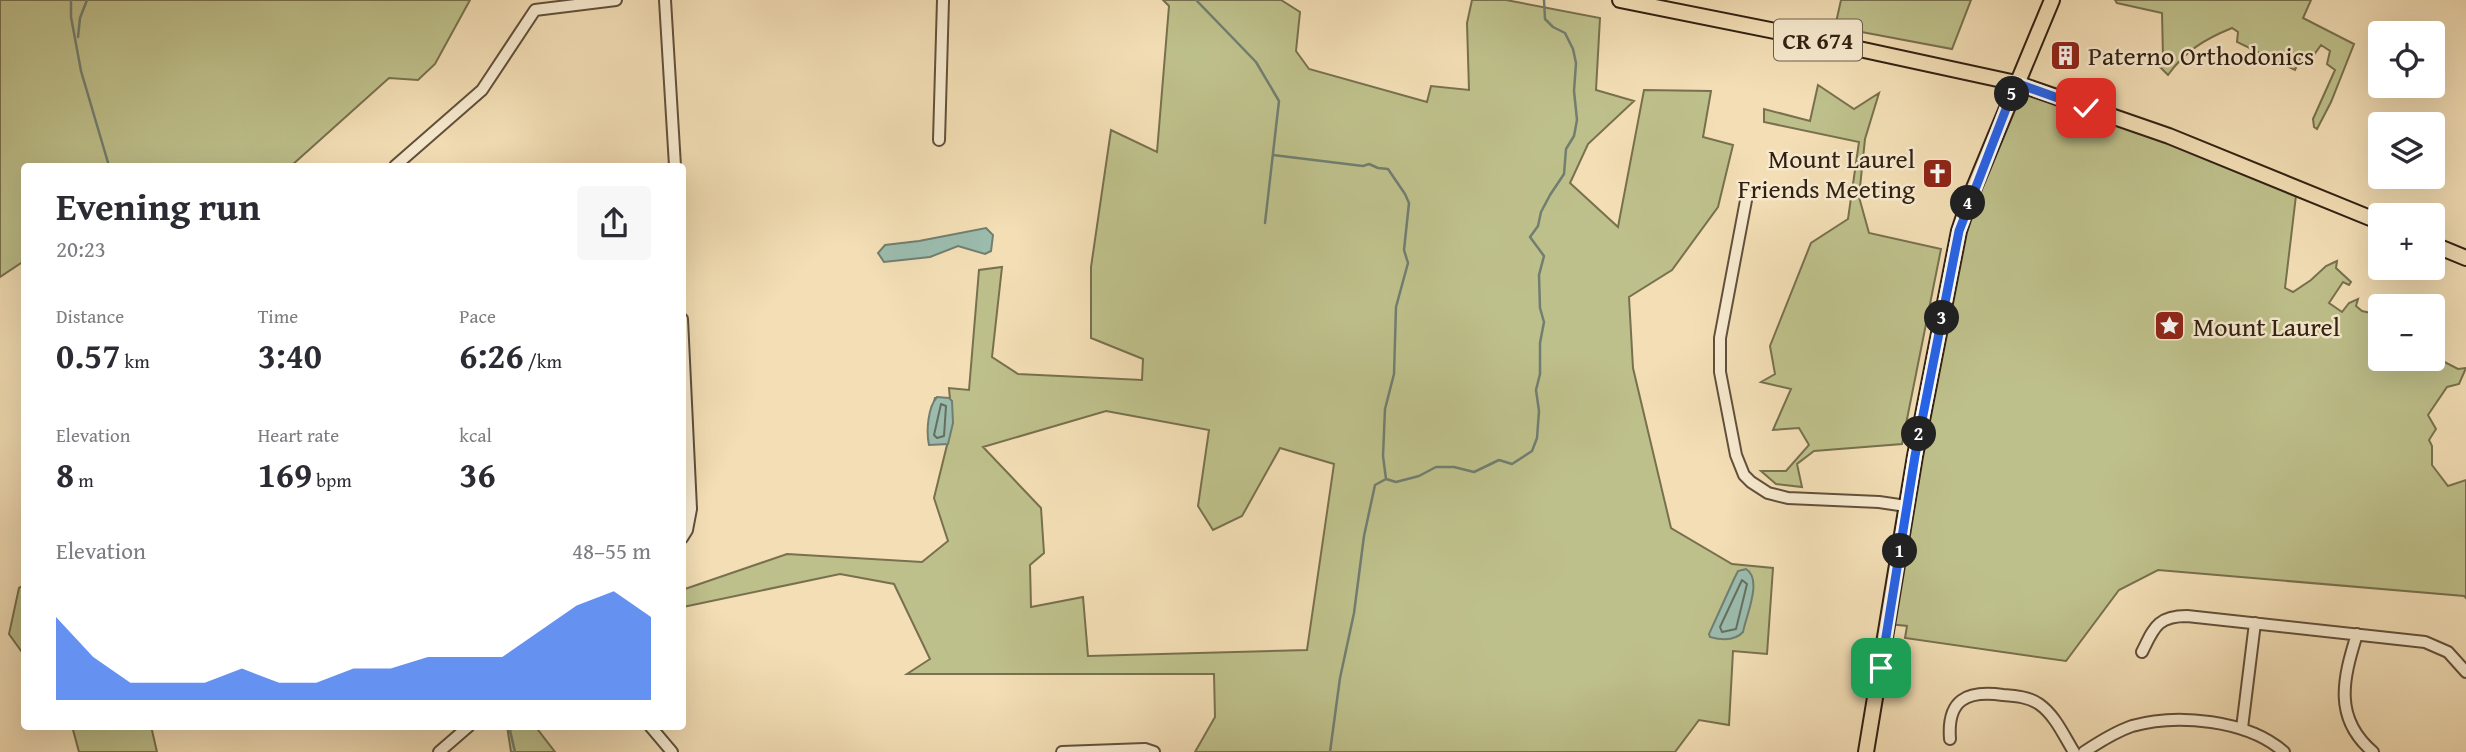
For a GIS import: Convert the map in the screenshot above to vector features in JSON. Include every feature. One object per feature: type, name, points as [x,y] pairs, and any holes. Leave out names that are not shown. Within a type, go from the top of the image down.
[{"type":"main road","name":"CR 674","points":[[1620,0],[2016,83],[2169,136],[2368,217]]},
{"type":"main road","points":[[1866,752],[1906,506],[1959,231],[2016,83],[2052,0]]},
{"type":"main road","points":[[2445,249],[2466,258]]},
{"type":"street","points":[[398,163],[482,90],[535,10],[615,0]]},
{"type":"street","points":[[665,0],[675,163]]},
{"type":"street","points":[[939,140],[943,0]]},
{"type":"street","points":[[1748,195],[1718,360],[1739,466],[1752,482],[1777,497],[1879,502],[1906,506]]},
{"type":"street","points":[[686,406],[691,509],[686,532]]},
{"type":"street","points":[[2142,652],[2156,625],[2170,617],[2187,616],[2433,644],[2448,652],[2466,672]]},
{"type":"street","points":[[2242,728],[2255,623]]},
{"type":"street","points":[[2357,634],[2349,660],[2344,705],[2351,729],[2373,752]]},
{"type":"street","points":[[1950,739],[1949,722],[1955,706],[1972,695],[1991,693],[2030,699],[2041,705],[2074,752]]},
{"type":"street","points":[[2084,752],[2117,732],[2150,722],[2211,723],[2242,728],[2259,735],[2284,752]]},
{"type":"street","points":[[439,752],[464,730]]},
{"type":"street","points":[[653,730],[672,752]]},
{"type":"street","points":[[1062,752],[1145,749],[1154,752]]},
{"type":"green space","points":[[0,0],[470,0],[435,64],[418,80],[389,78],[294,163],[21,163],[21,263],[0,277]]},
{"type":"green space","points":[[1163,0],[1281,0],[1300,12],[1296,51],[1309,69],[1427,102],[1431,86],[1469,90],[1467,23],[1472,0],[1506,0],[1600,18],[1596,90],[1634,101],[1588,144],[1570,183],[1618,227],[1644,90],[1711,91],[1703,137],[1733,145],[1718,207],[1672,270],[1629,297],[1633,368],[1671,528],[1732,564],[1773,568],[1767,654],[1733,651],[1729,725],[1699,720],[1675,752],[1195,752],[1215,717],[1214,674],[907,674],[930,659],[894,584],[840,574],[686,606],[686,589],[787,554],[922,562],[948,541],[934,498],[947,445],[928,427],[935,398],[950,399],[949,388],[969,390],[979,270],[1002,267],[992,357],[1018,374],[1142,380],[1143,359],[1091,338],[1091,267],[1111,130],[1157,152],[1169,6]],"holes":[[[1106,411],[1209,430],[1198,506],[1213,530],[1242,516],[1280,448],[1334,464],[1307,650],[1088,656],[1083,597],[1031,607],[1030,565],[1044,553],[1041,508],[983,447]]]},
{"type":"green space","points":[[1841,0],[1971,0],[1952,49],[1835,27]]},
{"type":"green space","points":[[2115,0],[2311,0],[2303,18],[2354,44],[2317,129],[2313,119],[2335,70],[2327,64],[2330,51],[2321,45],[2311,59],[2302,55],[2295,70],[2237,42],[2238,32],[2232,28],[2196,47],[2181,59],[2168,75],[2159,66],[2163,57],[2162,13],[2117,3]]},
{"type":"green space","points":[[2016,83],[2297,187],[2285,288],[2293,292],[2326,266],[2337,261],[2336,268],[2351,282],[2349,285],[2343,282],[2329,303],[2342,312],[2349,303],[2358,299],[2356,306],[2368,312],[2368,371],[2445,371],[2445,362],[2458,369],[2466,368],[2459,384],[2447,387],[2428,415],[2436,429],[2429,440],[2432,446],[2432,465],[2448,486],[2466,480],[2466,598],[2158,570],[2119,590],[2066,661],[1905,638],[1907,626],[1889,624],[1959,231]]},
{"type":"green space","points":[[1818,85],[1854,109],[1879,93],[1865,139],[1859,197],[1869,233],[1941,249],[1902,444],[1814,451],[1797,464],[1802,487],[1776,484],[1761,471],[1786,471],[1809,445],[1799,428],[1773,430],[1791,389],[1761,382],[1775,374],[1770,346],[1811,243],[1848,219],[1859,142],[1764,122],[1764,109],[1810,121]]},
{"type":"green space","points":[[21,587],[21,651],[9,634]]},
{"type":"green space","points":[[73,730],[152,730],[157,752],[79,752]]},
{"type":"green space","points":[[508,730],[538,730],[555,752],[511,752]]},
{"type":"water","points":[[986,228],[993,235],[991,251],[985,254],[958,246],[930,257],[884,262],[878,253],[885,245]]},
{"type":"water","points":[[937,397],[949,398],[952,401],[953,423],[948,444],[929,445],[928,420]]},
{"type":"water","points":[[1746,569],[1751,574],[1753,589],[1743,632],[1728,639],[1710,637],[1738,571]]},
{"type":"waterway","points":[[71,0],[71,17],[81,71],[108,163]]},
{"type":"waterway","points":[[78,37],[80,18],[87,0]]},
{"type":"waterway","points":[[1196,0],[1256,62],[1279,101],[1265,223]]},
{"type":"waterway","points":[[1330,752],[1340,678],[1354,613],[1364,536],[1375,485],[1386,479],[1396,482],[1419,476],[1436,467],[1454,467],[1474,472],[1499,460],[1512,464],[1532,451],[1537,438],[1539,411],[1536,390],[1540,374],[1540,343],[1544,322],[1540,308],[1539,275],[1544,256],[1530,237],[1538,226],[1541,212],[1550,195],[1564,174],[1566,149],[1574,136],[1577,120],[1574,91],[1576,63],[1573,49],[1565,33],[1545,19],[1544,0]]},
{"type":"waterway","points":[[1273,155],[1363,166],[1369,164],[1388,169],[1409,203],[1404,250],[1408,263],[1396,307],[1394,374],[1385,409],[1383,456],[1386,479]]},
{"type":"waterway","points":[[510,730],[515,752]]},
{"type":"place","name":"Paterno Orthodonics","points":[[2065,55]]},
{"type":"place","name":"Mount Laurel Friends Meeting","points":[[1938,173]]},
{"type":"place","name":"Mount Laurel","points":[[2170,326]]},
{"type":"route","points":[[1881,668],[1915,456],[1959,231],[1971,195],[2016,83],[2086,108]]}]
